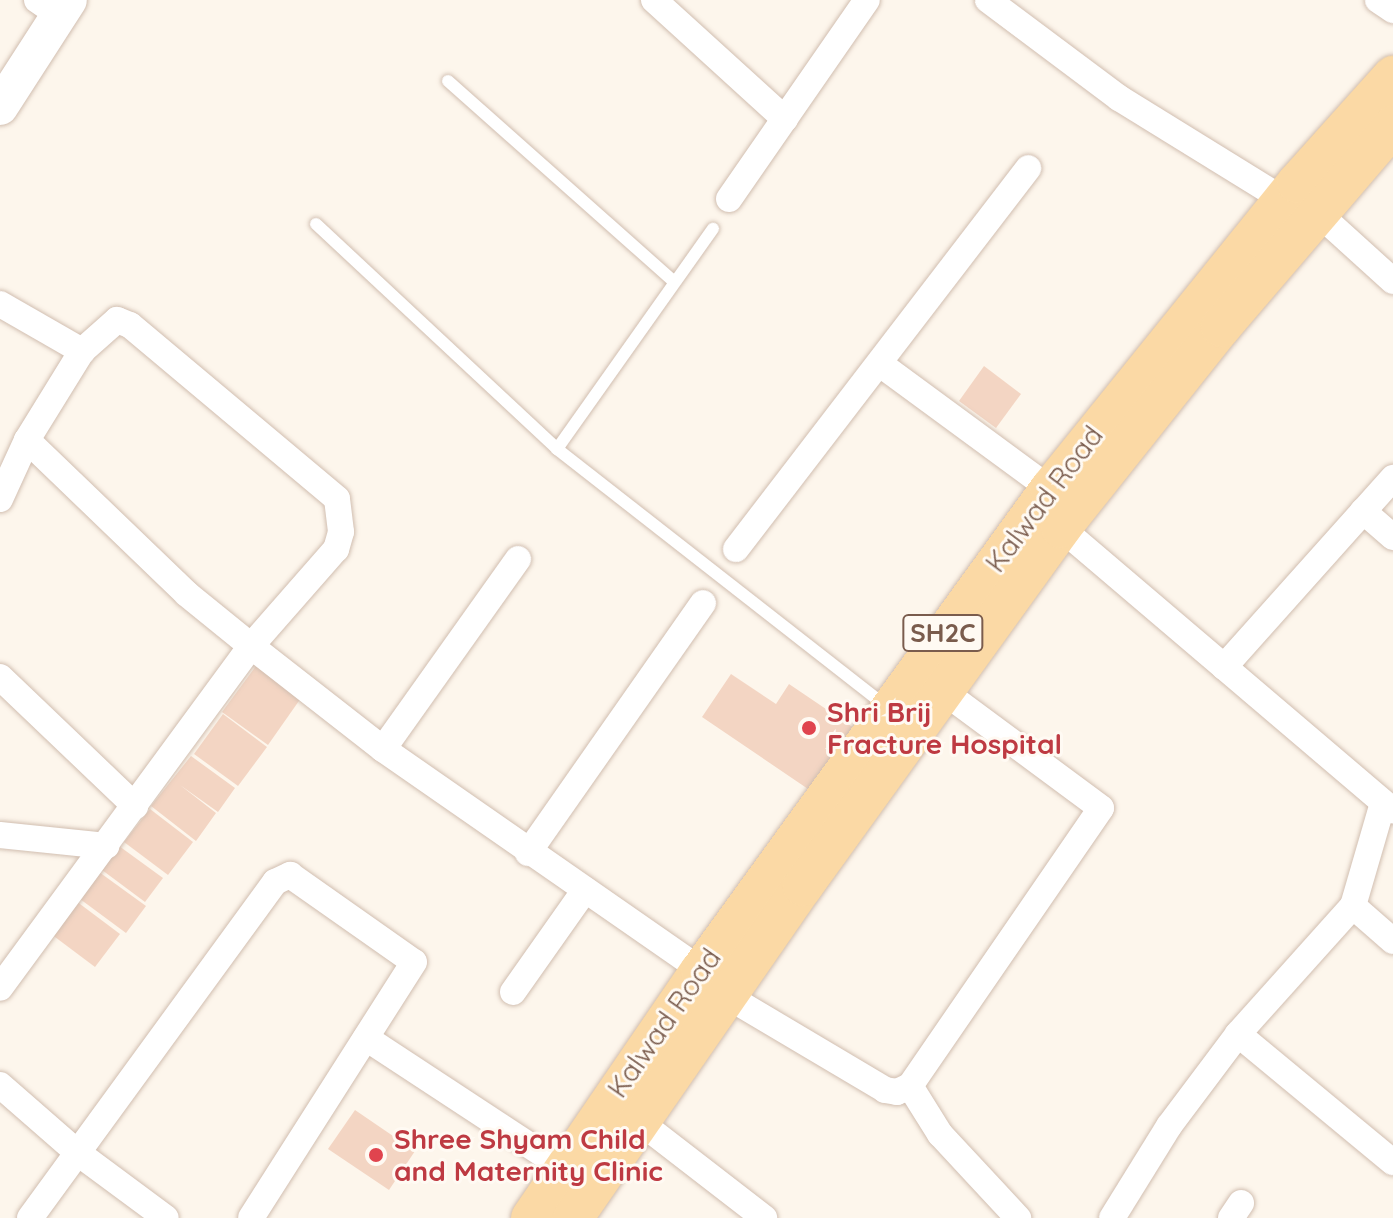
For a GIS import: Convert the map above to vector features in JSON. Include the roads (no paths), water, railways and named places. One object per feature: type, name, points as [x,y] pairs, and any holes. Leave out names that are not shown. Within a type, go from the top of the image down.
[{"type":"main road","name":"Kalwad Road","points":[[531,1218],[564,1168],[943,691],[1301,207],[1393,76]]},
{"type":"main road","name":"Kalwad Road","points":[[573,1218],[640,1122],[714,983],[888,708],[1050,489],[1301,207],[1393,126]]},
{"type":"street","points":[[654,0],[785,119]]},
{"type":"street","points":[[729,199],[867,0]]},
{"type":"street","points":[[988,0],[1119,98],[1301,207],[1393,281]]},
{"type":"street","points":[[1378,0],[1393,10]]},
{"type":"street","points":[[0,107],[55,5]]},
{"type":"street","points":[[736,549],[1028,168]]},
{"type":"street","points":[[0,304],[82,351]]},
{"type":"street","points":[[0,499],[27,440],[82,351],[105,327],[117,320],[130,325],[337,499],[341,532],[336,549],[251,646],[0,988]]},
{"type":"street","points":[[880,364],[1050,489]]},
{"type":"street","points":[[27,440],[187,594],[383,749],[714,983],[885,1090],[897,1092],[910,1086],[1101,808],[943,691]]},
{"type":"street","points":[[1224,667],[1393,478]]},
{"type":"street","points":[[1363,511],[1393,537]]},
{"type":"street","points":[[1061,528],[1388,807],[1353,906],[1238,1034],[1169,1126],[1112,1218]]},
{"type":"street","points":[[383,749],[518,559]]},
{"type":"street","points":[[528,853],[703,603]]},
{"type":"street","points":[[0,677],[135,806]]},
{"type":"street","points":[[0,835],[106,846]]},
{"type":"street","points":[[30,1218],[279,877],[290,875],[414,959],[251,1218]]},
{"type":"street","points":[[513,992],[585,890]]},
{"type":"street","points":[[1353,906],[1393,941]]},
{"type":"street","points":[[1238,1034],[1393,1162]]},
{"type":"street","points":[[366,1038],[564,1168]]},
{"type":"street","points":[[0,1085],[78,1153],[166,1218]]},
{"type":"street","points":[[910,1086],[940,1134],[1018,1218]]},
{"type":"street","points":[[640,1122],[764,1218]]},
{"type":"lane","points":[[448,81],[674,282]]},
{"type":"lane","points":[[316,224],[557,449],[888,708]]},
{"type":"lane","points":[[557,449],[713,229]]},
{"type":"place","name":"Shri Brij Fracture Hospital","points":[[809,728]]},
{"type":"place","name":"Shree Shyam Child and Maternity Clinic","points":[[376,1155]]}]
